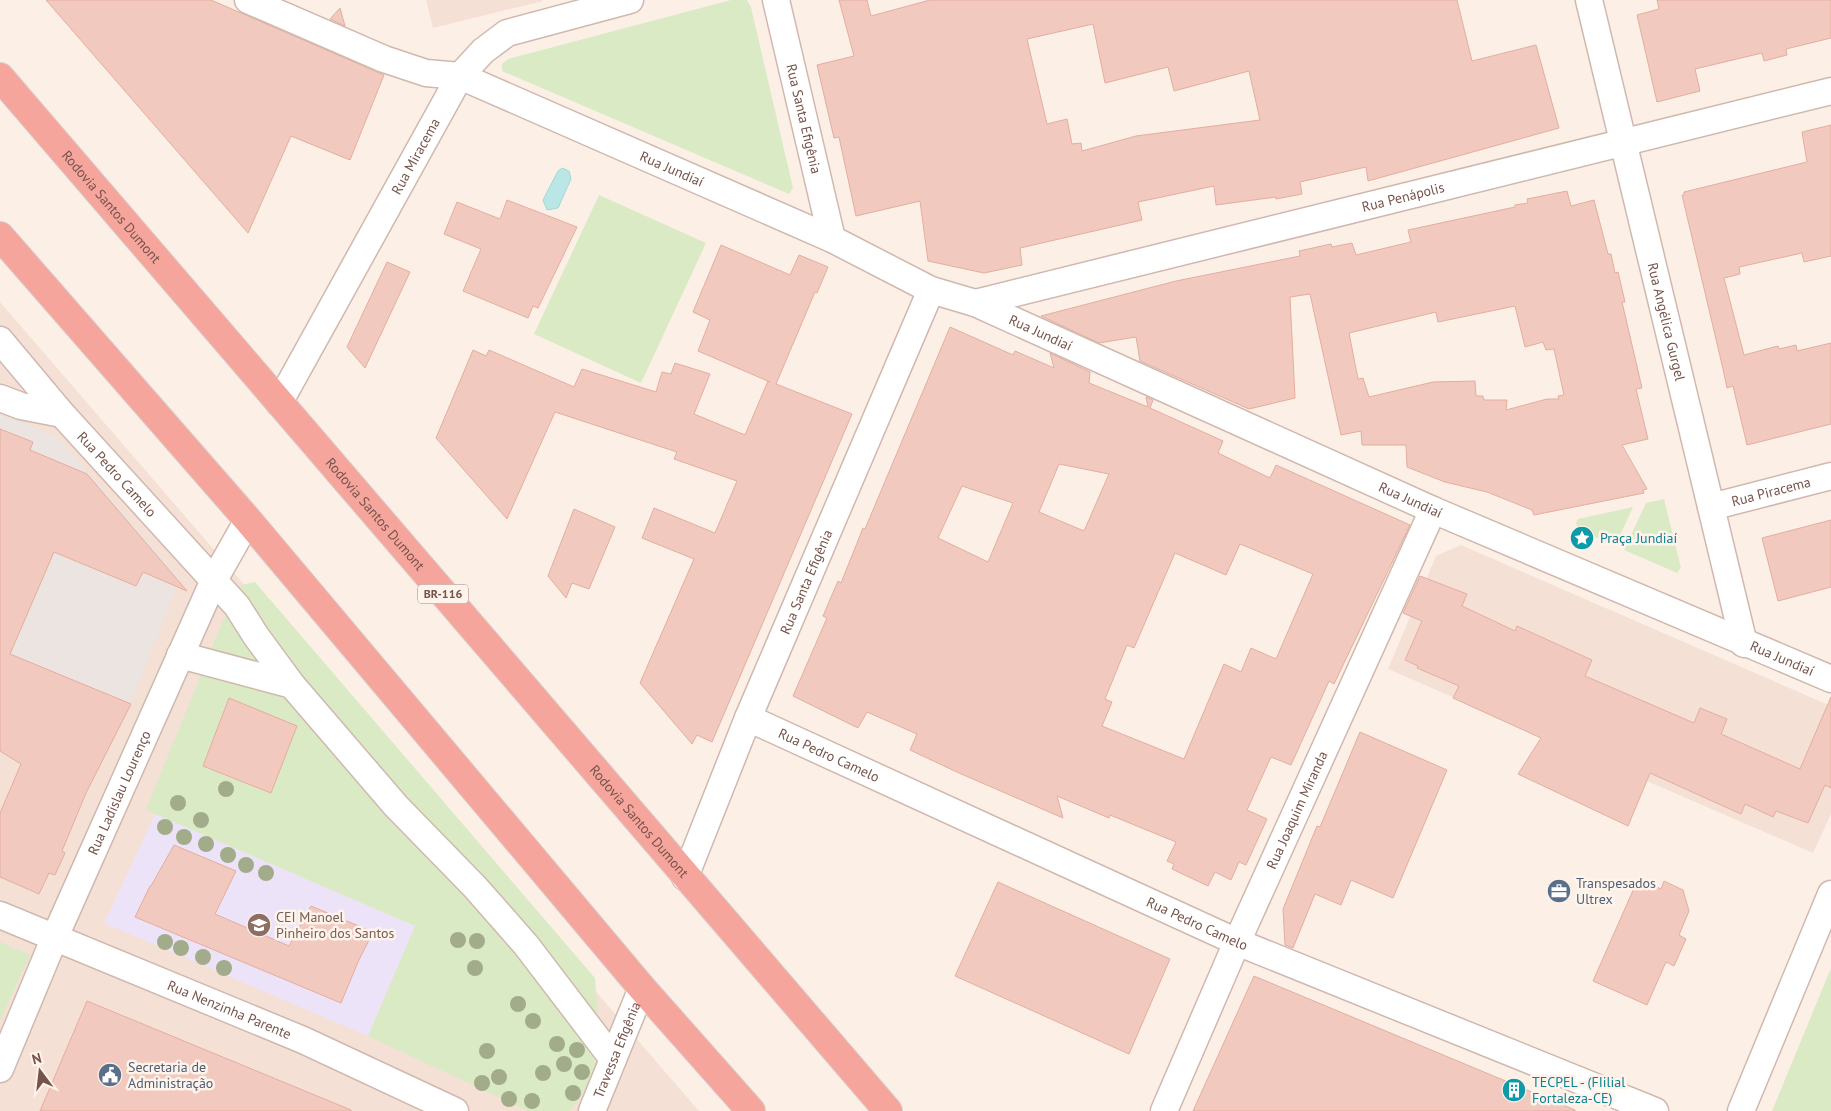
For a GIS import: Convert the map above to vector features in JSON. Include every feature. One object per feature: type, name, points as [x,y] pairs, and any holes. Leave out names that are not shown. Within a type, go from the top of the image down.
[{"type":"highway","name":"Rodovia Santos Dumont","points":[[0,77],[685,877],[888,1111]]},
{"type":"highway","points":[[0,236],[248,520],[642,988],[751,1111]]},
{"type":"street","name":"Rua Jundiaí","points":[[248,0],[384,59],[426,73],[460,76],[832,239],[931,290],[975,303],[1433,510],[1744,644],[1831,679]]},
{"type":"street","name":"Rua Miracema","points":[[279,403],[460,76],[483,50],[507,33],[630,0]]},
{"type":"street","name":"Rua Santa Efigênia","points":[[776,0],[832,239]]},
{"type":"street","name":"Rua Angélica Gurgel","points":[[1589,0],[1625,142],[1744,644]]},
{"type":"street","name":"Rua Penápolis","points":[[975,303],[1831,91]]},
{"type":"street","name":"Rua Santa Efigênia","points":[[685,877],[748,718],[931,290]]},
{"type":"street","points":[[0,340],[62,414]]},
{"type":"street","points":[[0,398],[22,406],[62,414]]},
{"type":"street","name":"Rua Pedro Camelo","points":[[62,414],[237,606],[256,636],[292,685],[396,806],[475,887],[526,945],[613,1059]]},
{"type":"street","name":"Rua Piracema","points":[[1711,507],[1831,476]]},
{"type":"street","name":"Rua Joaquim Miranda","points":[[1164,1111],[1237,942],[1433,510]]},
{"type":"street","name":"Rua Ladislau Lourenço","points":[[0,1069],[54,939],[214,580],[248,520]]},
{"type":"street","points":[[180,656],[292,685]]},
{"type":"street","name":"Rua Pedro Camelo","points":[[748,718],[1237,942],[1655,1111]]},
{"type":"street","points":[[1742,1111],[1831,894]]},
{"type":"street","name":"Rua Nenzinha Parente","points":[[0,915],[54,939],[303,1040],[455,1111]]},
{"type":"street","name":"Travessa Efigênia","points":[[592,1111],[642,988]]},
{"type":"shaded area","points":[[426,0],[542,0],[543,1],[433,28]]},
{"type":"shaded area","points":[[0,302],[699,1111],[0,1111]]},
{"type":"shaded area","points":[[0,413],[59,438],[180,579],[131,703],[8,654],[0,672]]},
{"type":"shaded area","points":[[1461,545],[1831,706],[1831,814],[1813,853],[1388,669],[1436,556]]},
{"type":"shaded area","name":"CEI Manoel Pinheiro dos Santos","points":[[156,813],[415,926],[368,1036],[104,923]]},
{"type":"green space","points":[[731,0],[747,0],[751,7],[793,188],[789,194],[502,71],[502,64],[508,59]]},
{"type":"green space","points":[[599,195],[706,243],[641,383],[534,334]]},
{"type":"green space","points":[[1664,499],[1681,568],[1677,573],[1624,550],[1646,503]]},
{"type":"green space","points":[[1633,507],[1615,546],[1578,529],[1576,523],[1578,519]]},
{"type":"green space","points":[[255,582],[595,978],[601,1058],[589,1086],[570,1111],[528,1111],[368,1036],[415,926],[146,810],[237,586]]},
{"type":"green space","points":[[0,942],[30,955],[0,1021]]},
{"type":"green space","points":[[1831,968],[1831,1111],[1772,1111]]},
{"type":"water","points":[[562,168],[569,171],[571,179],[558,208],[547,210],[543,200],[558,171]]},
{"type":"building","points":[[46,0],[211,0],[384,75],[350,160],[291,136],[248,233]]},
{"type":"building","points":[[839,0],[867,0],[871,16],[930,0],[1457,0],[1472,61],[1536,45],[1559,128],[1368,181],[1366,167],[1300,182],[1302,194],[1276,199],[1276,197],[1216,205],[1214,186],[1138,202],[1142,220],[1020,248],[1022,265],[984,273],[928,261],[920,201],[856,216],[839,137],[834,138],[817,65],[854,56]],"holes":[[[1093,24],[1105,83],[1168,67],[1174,91],[1249,71],[1260,120],[1136,136],[1082,151],[1081,143],[1072,144],[1067,119],[1047,124],[1027,39]]]},
{"type":"building","points":[[1657,0],[1831,0],[1831,38],[1786,49],[1787,55],[1764,61],[1762,53],[1695,69],[1700,91],[1657,102],[1637,15],[1659,9]]},
{"type":"building","points":[[340,8],[345,26],[330,19]]},
{"type":"building","points":[[1831,125],[1831,256],[1804,262],[1802,253],[1739,267],[1740,274],[1724,278],[1744,355],[1778,346],[1779,349],[1796,345],[1797,351],[1831,343],[1831,424],[1747,445],[1733,386],[1727,388],[1682,195],[1684,195],[1684,192],[1807,162],[1802,132]]},
{"type":"building","points":[[1567,191],[1571,206],[1594,200],[1608,254],[1611,254],[1615,273],[1618,272],[1625,302],[1622,302],[1642,388],[1636,389],[1648,439],[1622,445],[1647,489],[1643,490],[1644,493],[1534,515],[1532,510],[1487,492],[1445,482],[1407,467],[1406,445],[1362,445],[1361,431],[1341,435],[1310,294],[1290,297],[1295,398],[1249,409],[1140,361],[1136,337],[1099,343],[1041,316],[1176,281],[1300,256],[1299,251],[1331,244],[1332,247],[1352,243],[1356,255],[1411,242],[1408,230],[1515,207],[1515,205],[1528,203],[1527,199]],"holes":[[[1515,306],[1525,347],[1543,342],[1546,350],[1554,349],[1564,395],[1558,396],[1559,399],[1547,399],[1506,410],[1507,400],[1484,400],[1483,396],[1476,396],[1475,381],[1433,382],[1369,397],[1363,378],[1358,379],[1349,333],[1436,312],[1438,322]]]},
{"type":"building","points":[[507,200],[577,227],[538,308],[533,306],[528,318],[463,291],[481,249],[444,234],[457,202],[500,219]]},
{"type":"building","points":[[721,245],[790,275],[799,255],[828,267],[817,293],[815,292],[776,384],[852,414],[712,742],[697,735],[692,744],[640,683],[694,559],[642,538],[654,508],[715,533],[737,481],[674,459],[677,452],[555,412],[507,519],[436,438],[473,350],[486,356],[489,350],[574,387],[582,369],[656,392],[662,372],[671,374],[675,363],[710,374],[694,414],[745,435],[768,381],[698,351],[710,320],[693,312]]},
{"type":"building","points":[[387,262],[410,272],[365,368],[347,347]]},
{"type":"building","points":[[950,327],[1013,355],[1015,351],[1054,368],[1050,353],[1090,372],[1089,383],[1148,407],[1146,397],[1153,400],[1150,408],[1223,441],[1218,453],[1270,478],[1276,465],[1410,525],[1334,684],[1329,681],[1291,765],[1271,757],[1247,810],[1267,819],[1246,865],[1239,862],[1231,880],[1215,872],[1208,886],[1172,869],[1174,864],[1167,861],[1176,842],[1110,815],[1109,818],[1057,796],[1063,818],[910,750],[917,734],[867,712],[858,728],[793,696],[827,618],[823,616],[838,581],[841,583],[863,528],[865,529]],"holes":[[[1059,464],[1109,474],[1084,531],[1039,512]],[[962,486],[1013,503],[988,562],[938,538]],[[1240,544],[1313,574],[1276,659],[1251,648],[1241,672],[1224,664],[1184,759],[1102,726],[1112,702],[1105,699],[1127,645],[1134,648],[1175,553],[1226,575]]]},
{"type":"building","points":[[0,429],[33,442],[30,450],[87,474],[187,591],[143,572],[136,586],[54,552],[10,654],[131,704],[86,793],[62,851],[65,853],[55,875],[49,873],[39,894],[0,877],[0,813],[21,764],[0,751]]},
{"type":"building","points":[[574,509],[615,527],[589,589],[572,583],[566,598],[548,576]]},
{"type":"building","points":[[1831,520],[1831,587],[1778,601],[1762,538]]},
{"type":"building","points":[[1420,576],[1467,594],[1462,606],[1515,631],[1517,626],[1592,660],[1585,676],[1694,723],[1700,708],[1727,719],[1721,734],[1800,769],[1831,697],[1831,788],[1825,785],[1808,823],[1776,811],[1773,817],[1745,804],[1741,814],[1650,773],[1628,826],[1518,774],[1541,738],[1453,698],[1459,686],[1417,668],[1418,666],[1405,660],[1422,621],[1403,613]]},
{"type":"building","points":[[229,698],[297,726],[271,793],[203,766]]},
{"type":"building","points":[[1360,732],[1447,770],[1393,898],[1351,880],[1341,905],[1315,894],[1293,948],[1285,945],[1283,909],[1317,826],[1320,827]]},
{"type":"building","points":[[174,845],[236,871],[215,914],[289,946],[311,906],[373,932],[341,1003],[135,917],[150,886]]},
{"type":"building","points":[[1638,879],[1661,889],[1664,881],[1683,890],[1689,911],[1679,935],[1686,939],[1674,966],[1666,962],[1647,1005],[1593,981]]},
{"type":"building","points":[[998,882],[1170,959],[1129,1054],[955,976]]},
{"type":"building","points":[[1254,976],[1575,1110],[1575,1111],[1193,1111]]},
{"type":"building","points":[[87,1001],[351,1110],[351,1111],[40,1111]]},
{"type":"place","name":"Praça Jundiaí","points":[[1582,538]]},
{"type":"place","name":"Transpesados Ultrex","points":[[1559,891]]},
{"type":"place","name":"CEI Manoel Pinheiro dos Santos","points":[[259,925]]},
{"type":"place","name":"Secretaria de Administração","points":[[110,1075]]},
{"type":"place","name":"TECPEL - (FIilial Fortaleza-CE)","points":[[1514,1090]]}]
